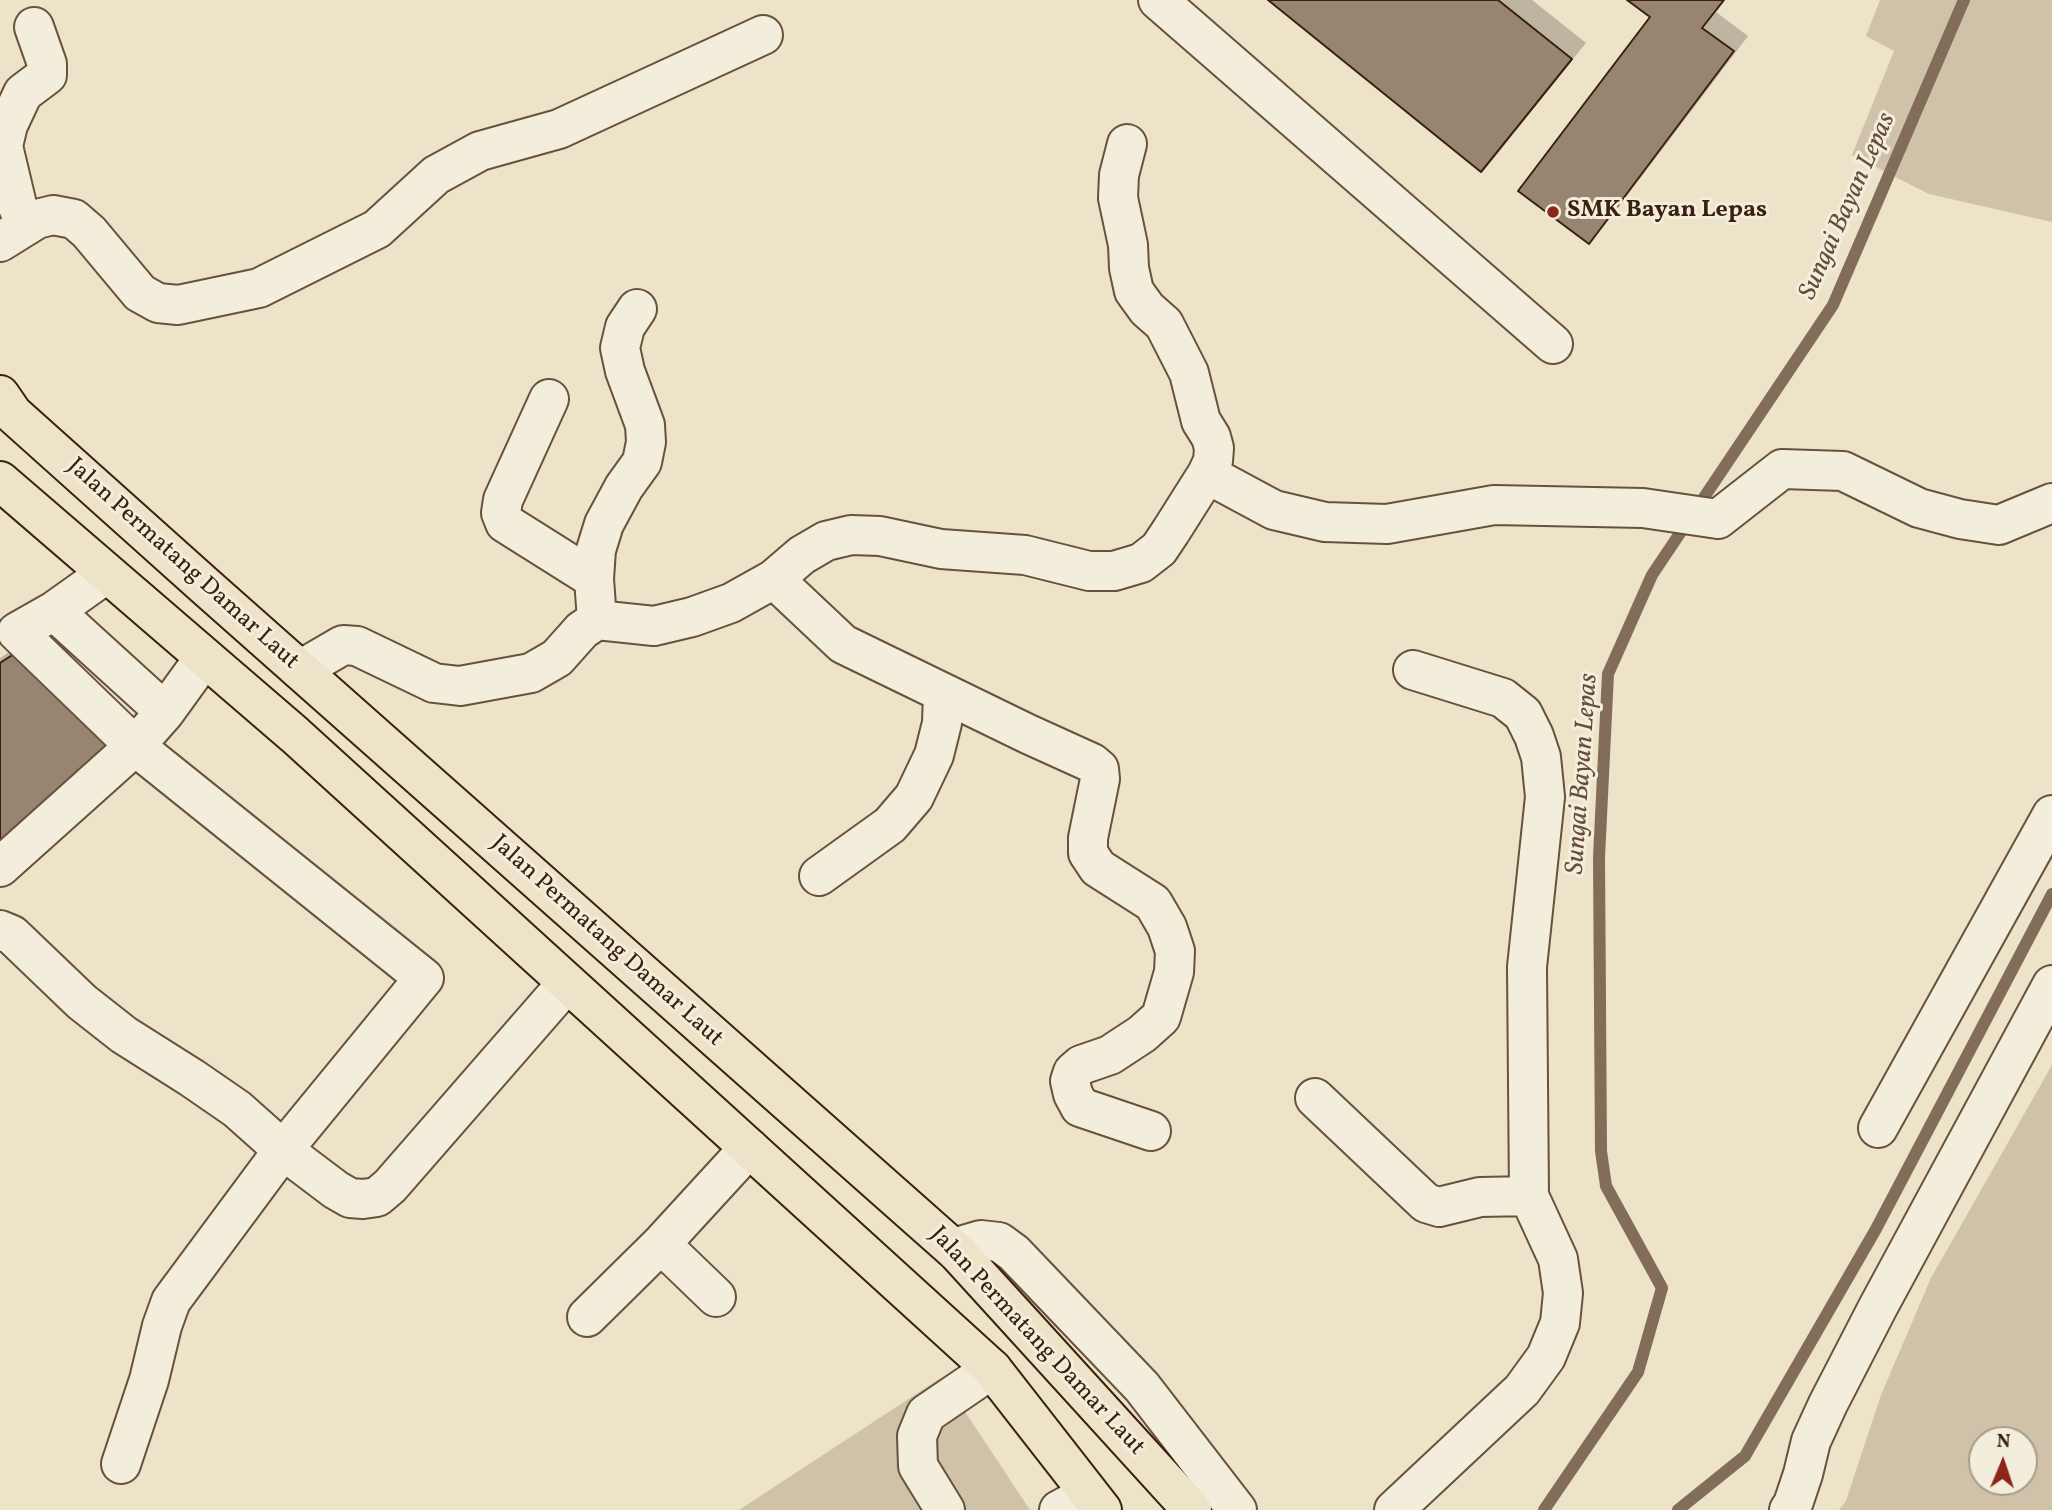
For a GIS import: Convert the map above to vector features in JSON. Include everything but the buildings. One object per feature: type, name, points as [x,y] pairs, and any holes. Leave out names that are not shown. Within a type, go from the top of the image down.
[{"type":"highway","name":"Jalan Permatang Damar Laut","points":[[0,395],[13,414],[957,1252],[1192,1510]]},
{"type":"highway","name":"Jalan Permatang Damar Laut","points":[[0,481],[295,735],[992,1369],[1083,1505]]},
{"type":"street","points":[[1174,5],[1553,344]]},
{"type":"street","points":[[13,234],[17,205],[3,146],[8,125],[23,93],[47,75],[47,64],[34,27]]},
{"type":"street","points":[[13,234],[37,219],[53,215],[74,219],[89,232],[140,293],[158,303],[178,305],[260,288],[377,229],[436,175],[480,150],[559,129],[763,35]]},
{"type":"street","points":[[300,670],[343,645],[357,646],[434,683],[460,686],[494,682],[531,673],[556,659],[582,630],[597,620],[654,626],[692,617],[731,603],[774,579],[802,555],[826,541],[850,535],[880,536],[941,549],[1026,555],[1089,571],[1114,571],[1140,562],[1159,549],[1207,474],[1213,461],[1214,448],[1201,421],[1189,373],[1164,324],[1147,309],[1134,291],[1118,198],[1119,175],[1127,144]]},
{"type":"street","points":[[597,620],[593,579],[596,551],[604,524],[624,487],[642,462],[646,442],[645,425],[625,371],[620,348],[625,327],[636,309]]},
{"type":"street","points":[[549,399],[503,500],[501,513],[505,523],[593,579]]},
{"type":"street","points":[[1207,474],[1274,510],[1325,522],[1387,524],[1494,505],[1643,508],[1718,519],[1782,469],[1843,471],[1919,508],[1960,519],[1999,525],[2052,503]]},
{"type":"street","points":[[106,574],[54,611],[9,638],[135,746],[424,978],[283,1150],[171,1301],[149,1380],[121,1464]]},
{"type":"street","points":[[774,579],[843,644],[1092,762],[1099,769],[1100,779],[1088,838],[1088,853],[1098,868],[1153,903],[1167,927],[1175,951],[1174,972],[1161,1017],[1142,1034],[1110,1055],[1081,1065],[1073,1072],[1070,1081],[1080,1107],[1151,1131]]},
{"type":"street","points":[[54,611],[165,712]]},
{"type":"street","points":[[0,867],[135,746],[165,712],[204,658]]},
{"type":"street","points":[[1394,1510],[1522,1390],[1546,1357],[1560,1323],[1563,1293],[1558,1259],[1529,1196],[1527,967],[1545,797],[1541,757],[1522,714],[1503,698],[1413,670]]},
{"type":"street","points":[[819,876],[890,825],[914,797],[934,755],[942,723],[943,693]]},
{"type":"street","points":[[1878,1128],[2052,815]]},
{"type":"street","points":[[0,930],[12,935],[82,1002],[124,1035],[236,1109],[283,1150],[350,1198],[377,1197],[390,1186],[567,983]]},
{"type":"street","points":[[1789,1510],[1803,1474],[1811,1441],[1828,1404],[2052,985]]},
{"type":"street","points":[[1315,1098],[1426,1203],[1439,1207],[1480,1197],[1529,1196]]},
{"type":"street","points":[[587,1317],[661,1244],[749,1148]]},
{"type":"street","points":[[957,1252],[964,1245],[981,1240],[999,1242],[1014,1253],[1142,1387],[1237,1510]]},
{"type":"street","points":[[661,1244],[716,1297]]},
{"type":"street","points":[[945,1510],[918,1466],[917,1436],[926,1414],[992,1369]]},
{"type":"shaded area","points":[[1880,0],[2052,0],[2052,222],[1929,194],[1852,155],[1894,51],[1866,36]]},
{"type":"shaded area","points":[[2052,1065],[2052,1510],[1839,1510],[1846,1501],[1881,1395],[1931,1278]]},
{"type":"shaded area","points":[[942,1377],[1030,1510],[739,1510]]},
{"type":"waterway","name":"Sungai Bayan Lepas","points":[[1544,1510],[1638,1372],[1662,1288],[1606,1186],[1601,1151],[1599,857],[1608,674],[1652,575],[1833,305],[1964,0]]},
{"type":"waterway","points":[[1678,1510],[1745,1456],[1876,1229],[2052,894]]},
{"type":"place","name":"SMK Bayan Lepas","points":[[1553,212]]}]
